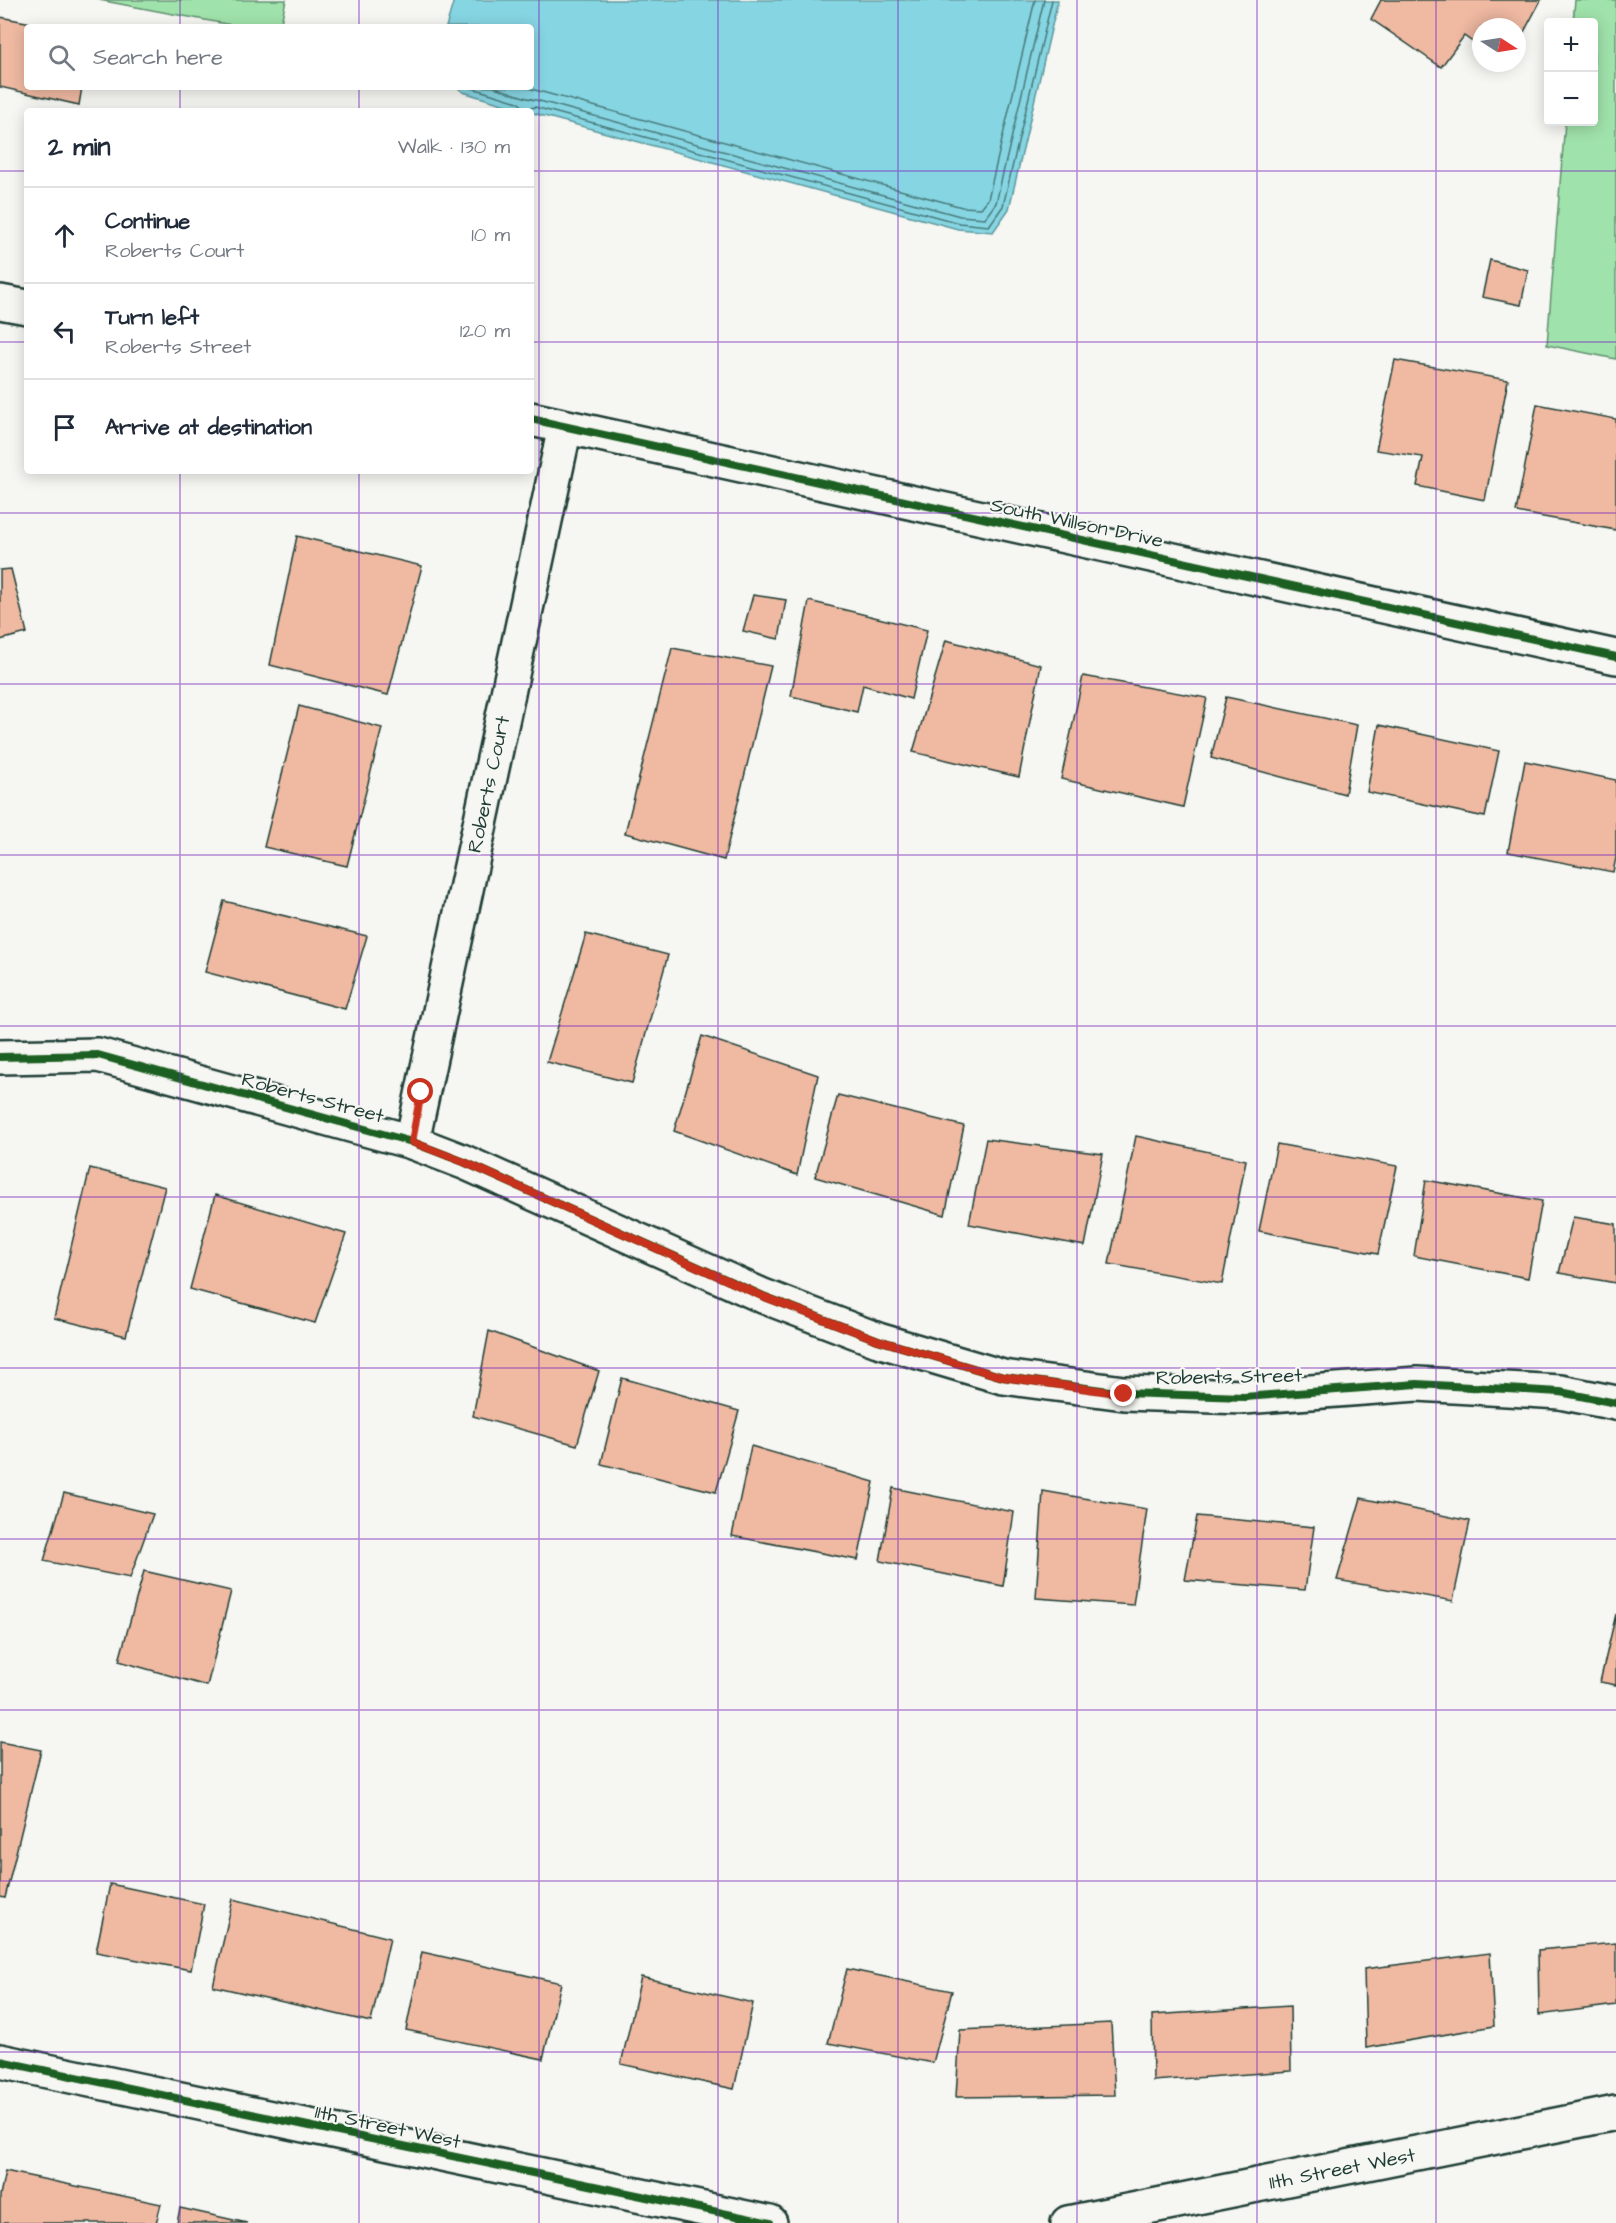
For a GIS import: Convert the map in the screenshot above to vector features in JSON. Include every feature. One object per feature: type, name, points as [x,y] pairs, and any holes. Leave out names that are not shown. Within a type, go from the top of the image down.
[{"type":"street","points":[[0,302],[24,306]]},
{"type":"street","name":"South Willson Drive","points":[[534,420],[1616,657]]},
{"type":"street","name":"Roberts Court","points":[[412,1142],[565,427]]},
{"type":"street","name":"Roberts Street","points":[[0,1057],[98,1055],[412,1142],[464,1162],[762,1296],[878,1340],[1003,1377],[1124,1394],[1244,1397],[1418,1384],[1560,1392],[1616,1403]]},
{"type":"street","name":"11th Street West","points":[[0,2061],[770,2223]]},
{"type":"street","name":"11th Street West","points":[[1068,2223],[1616,2113]]},
{"type":"green space","points":[[99,0],[286,0],[281,24],[226,24]]},
{"type":"green space","points":[[1575,0],[1616,0],[1616,359],[1547,345],[1565,126],[1598,126],[1598,18],[1573,18]]},
{"type":"water","points":[[454,0],[1058,0],[1009,209],[993,232],[958,229],[534,113],[534,108],[515,108],[463,92],[461,90],[534,90],[534,24],[447,24]]},
{"type":"building","points":[[1381,0],[1541,0],[1526,28],[1526,18],[1472,18],[1472,42],[1464,36],[1441,67],[1371,19]]},
{"type":"building","points":[[0,17],[36,24],[24,24],[24,90],[82,90],[79,105],[0,87]]},
{"type":"building","points":[[1490,260],[1528,270],[1521,305],[1482,297]]},
{"type":"building","points":[[1395,360],[1508,380],[1485,500],[1417,486],[1423,457],[1376,450]]},
{"type":"building","points":[[1537,404],[1616,419],[1616,530],[1516,512]]},
{"type":"building","points":[[297,536],[422,566],[388,695],[270,665]]},
{"type":"building","points":[[11,569],[27,633],[0,640],[0,570]]},
{"type":"building","points":[[753,595],[786,600],[779,639],[743,631]]},
{"type":"building","points":[[809,601],[927,630],[911,699],[863,685],[857,712],[791,696]]},
{"type":"building","points":[[946,640],[1041,665],[1019,777],[913,752]]},
{"type":"building","points":[[672,648],[771,666],[724,860],[625,833]]},
{"type":"building","points":[[1083,676],[1207,698],[1183,807],[1061,779]]},
{"type":"building","points":[[1226,697],[1357,725],[1345,794],[1211,758]]},
{"type":"building","points":[[299,706],[382,728],[347,866],[264,847]]},
{"type":"building","points":[[1379,725],[1499,751],[1485,817],[1367,792]]},
{"type":"building","points":[[1525,761],[1616,780],[1616,858],[1613,872],[1508,852]]},
{"type":"building","points":[[224,901],[367,936],[345,1009],[205,972]]},
{"type":"building","points":[[586,934],[668,955],[632,1083],[547,1062]]},
{"type":"building","points":[[702,1036],[818,1075],[797,1175],[674,1131]]},
{"type":"building","points":[[838,1095],[964,1126],[945,1215],[815,1177]]},
{"type":"building","points":[[1136,1136],[1246,1160],[1222,1284],[1109,1264]]},
{"type":"building","points":[[986,1139],[1103,1154],[1085,1246],[969,1224]]},
{"type":"building","points":[[1277,1144],[1397,1166],[1378,1254],[1259,1231]]},
{"type":"building","points":[[90,1168],[165,1187],[126,1336],[54,1318]]},
{"type":"building","points":[[1426,1180],[1542,1201],[1528,1278],[1414,1256]]},
{"type":"building","points":[[215,1195],[346,1234],[315,1323],[190,1289]]},
{"type":"building","points":[[1573,1217],[1616,1224],[1616,1283],[1559,1273]]},
{"type":"building","points":[[489,1331],[599,1371],[577,1445],[473,1416]]},
{"type":"building","points":[[622,1378],[739,1411],[716,1492],[601,1464]]},
{"type":"building","points":[[751,1446],[874,1482],[858,1560],[732,1536]]},
{"type":"building","points":[[893,1488],[1014,1512],[1003,1586],[880,1561]]},
{"type":"building","points":[[1043,1491],[1147,1509],[1133,1605],[1036,1598]]},
{"type":"building","points":[[64,1493],[153,1514],[130,1578],[44,1561]]},
{"type":"building","points":[[1361,1498],[1470,1521],[1453,1601],[1337,1580]]},
{"type":"building","points":[[1197,1516],[1314,1527],[1305,1590],[1185,1580]]},
{"type":"building","points":[[144,1571],[231,1591],[207,1686],[119,1661]]},
{"type":"building","points":[[1616,1614],[1616,1685],[1600,1682]]},
{"type":"building","points":[[0,1742],[41,1750],[5,1898],[0,1897]]},
{"type":"building","points":[[110,1884],[204,1904],[191,1970],[96,1952]]},
{"type":"building","points":[[233,1899],[390,1938],[371,2022],[213,1986]]},
{"type":"building","points":[[1616,1943],[1616,2005],[1539,2015],[1538,1950]]},
{"type":"building","points":[[422,1952],[561,1983],[543,2059],[406,2030]]},
{"type":"building","points":[[1490,1953],[1494,2026],[1366,2048],[1364,1969]]},
{"type":"building","points":[[847,1969],[952,1991],[933,2063],[828,2043]]},
{"type":"building","points":[[641,1977],[753,2003],[734,2089],[621,2064]]},
{"type":"building","points":[[1290,2006],[1291,2071],[1153,2081],[1152,2015]]},
{"type":"building","points":[[1111,2023],[1115,2095],[956,2097],[960,2030]]},
{"type":"building","points":[[5,2171],[161,2204],[156,2223],[0,2223],[0,2195]]},
{"type":"building","points":[[180,2208],[247,2223],[177,2223]]},
{"type":"cycle path","points":[[534,420],[1616,657]]},
{"type":"cycle path","points":[[0,1057],[98,1055],[412,1142],[464,1162],[763,1296],[878,1340],[1003,1377],[1124,1393],[1244,1397],[1417,1384],[1560,1392],[1616,1403]]},
{"type":"cycle path","points":[[0,2061],[770,2223]]},
{"type":"route","points":[[421,1092],[412,1142],[464,1162],[762,1296],[878,1340],[1003,1377],[1124,1394]]}]
